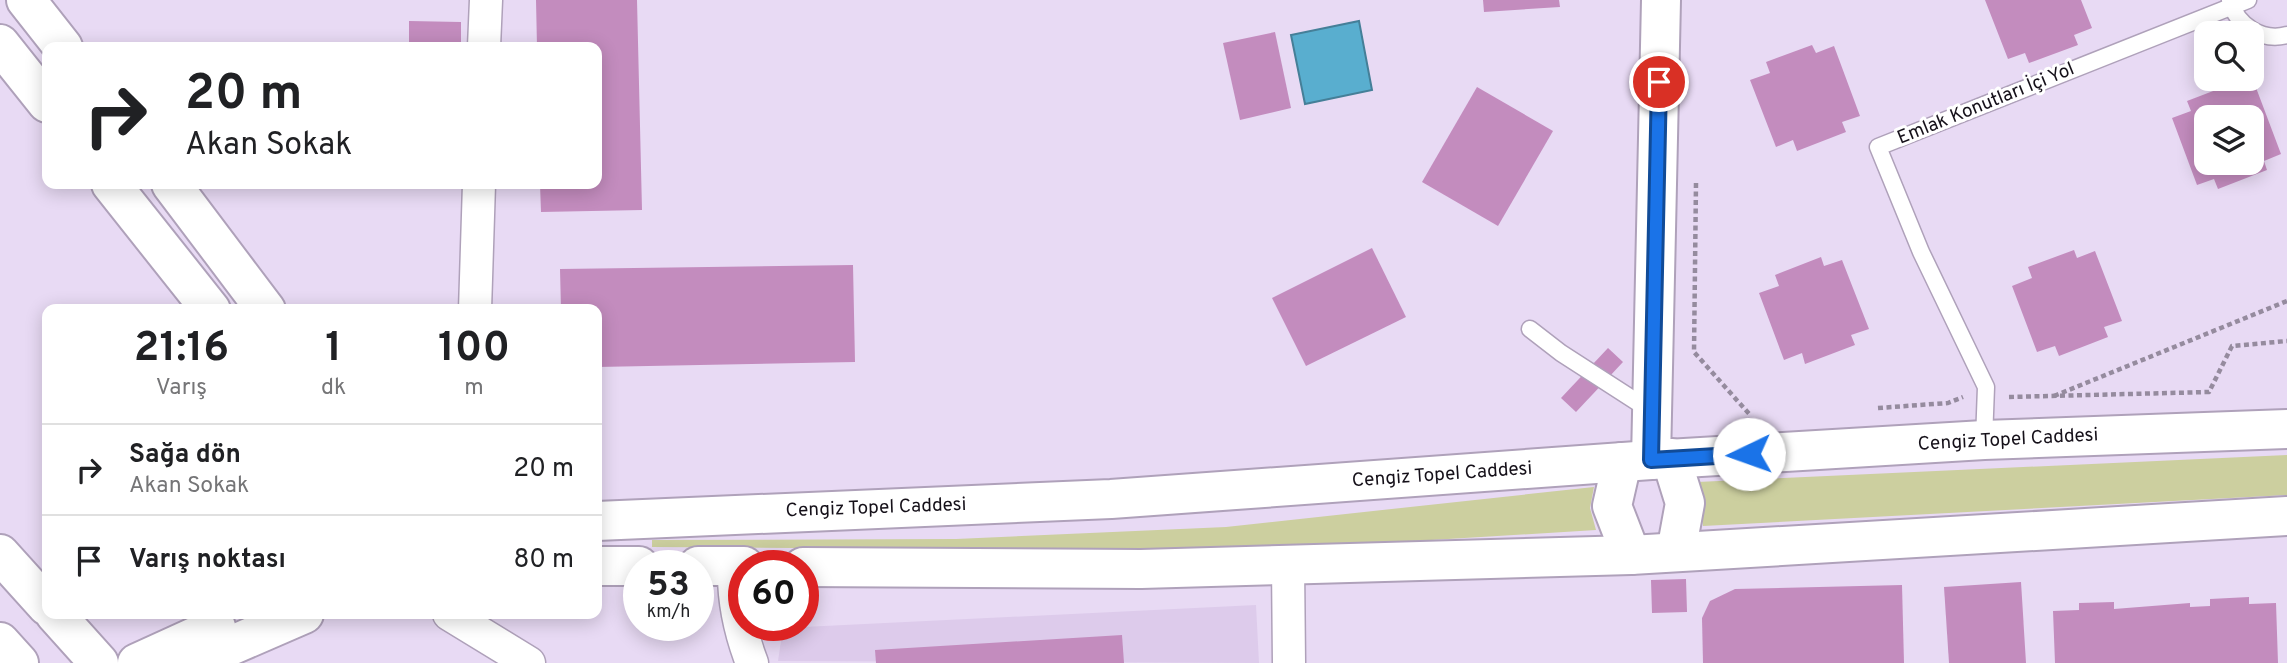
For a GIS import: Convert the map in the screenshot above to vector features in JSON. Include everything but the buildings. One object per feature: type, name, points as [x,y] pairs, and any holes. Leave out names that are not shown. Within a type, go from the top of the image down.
[{"type":"main road","points":[[26,0],[59,42]]},
{"type":"main road","points":[[1631,555],[1612,506],[1648,460],[1661,0]]},
{"type":"main road","points":[[0,44],[42,97]]},
{"type":"main road","points":[[115,189],[206,304]]},
{"type":"main road","points":[[175,189],[261,304]]},
{"type":"main road","name":"Cengiz Topel Caddesi","points":[[602,520],[1111,499],[1648,460],[1984,440],[2287,429]]},
{"type":"main road","points":[[1648,460],[1685,503],[1676,552]]},
{"type":"main road","points":[[819,567],[1141,569],[1631,555],[2287,516]]},
{"type":"main road","points":[[0,554],[42,600]]},
{"type":"main road","points":[[602,566],[623,566]]},
{"type":"main road","points":[[59,619],[99,663]]},
{"type":"main road","points":[[136,663],[232,619]]},
{"type":"main road","points":[[191,663],[292,619]]},
{"type":"main road","points":[[0,642],[19,663]]},
{"type":"street","points":[[484,42],[486,0]]},
{"type":"street","points":[[475,304],[478,189]]},
{"type":"street","points":[[1288,565],[1289,663]]},
{"type":"street","points":[[725,566],[743,639],[752,663]]},
{"type":"street","points":[[457,619],[529,663]]},
{"type":"lane","name":"Emlak Konutları İçi Yol","points":[[1984,440],[1986,387],[1921,252],[1878,147],[2231,3],[2248,0]]},
{"type":"lane","points":[[2231,3],[2245,26],[2268,36],[2287,35]]},
{"type":"lane","points":[[1530,329],[1651,411]]},
{"type":"path","points":[[1696,180],[1694,352],[1751,416]]},
{"type":"path","points":[[2051,397],[2287,301]]},
{"type":"shaded area","points":[[1256,605],[1259,663],[778,661],[781,641],[819,641],[819,626]]},
{"type":"green space","points":[[2287,455],[2287,495],[1703,526],[1697,482]]},
{"type":"green space","points":[[1594,487],[1590,508],[1596,530],[1333,546],[1051,550],[652,547],[652,540],[956,539],[1226,527]]},
{"type":"water","points":[[1359,21],[1372,90],[1305,104],[1291,35]]},
{"type":"route","points":[[1659,82],[1651,460],[1749,454]]}]
